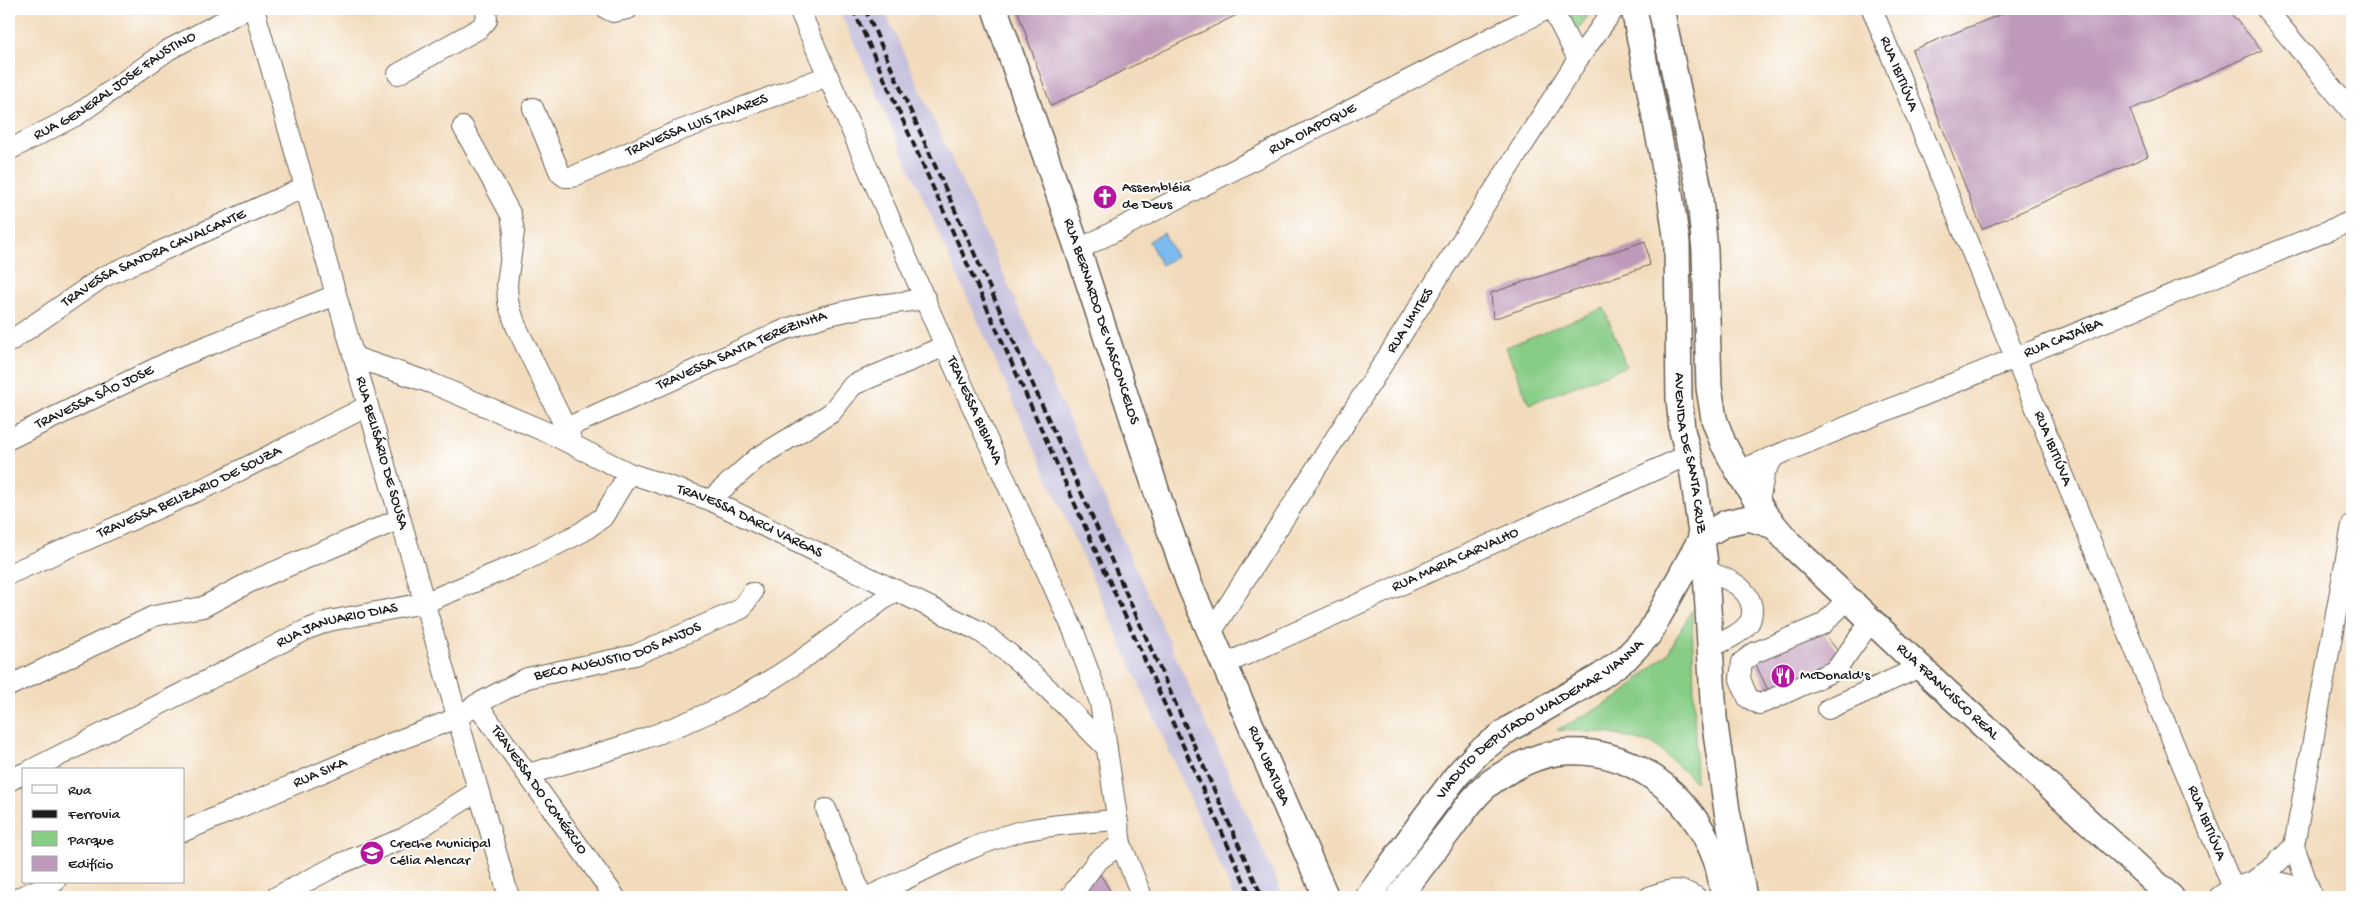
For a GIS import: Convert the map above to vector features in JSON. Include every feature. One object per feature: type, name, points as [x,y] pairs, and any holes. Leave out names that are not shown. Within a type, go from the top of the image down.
[{"type":"main road","name":"RUA BERNARDO DE VASCONCELOS","points":[[995,9],[1078,250],[1164,514],[1210,634]]},
{"type":"main road","name":"AVENIDA DE SANTA CRUZ","points":[[1634,9],[1668,185],[1677,243],[1679,398],[1682,430],[1693,474],[1706,571],[1714,718],[1727,811],[1744,897]]},
{"type":"main road","name":"AVENIDA DE SANTA CRUZ","points":[[1661,9],[1698,189],[1706,251],[1709,387],[1714,419],[1723,443],[1738,472]]},
{"type":"main road","name":"RUA FRANCISCO REAL","points":[[1738,472],[1774,526],[1848,599],[2171,897]]},
{"type":"main road","points":[[1702,537],[1726,523],[1749,518],[1774,526]]},
{"type":"main road","name":"VIADUTO DEPUTADO WALDEMAR VIANNA","points":[[1368,897],[1458,774],[1479,752],[1508,729],[1601,676],[1626,658],[1649,634],[1702,537]]},
{"type":"main road","name":"RUA UBATUBA","points":[[1210,634],[1326,897]]},
{"type":"main road","name":"VIADUTO DEPUTADO WALDEMAR VIANNA","points":[[1399,897],[1466,807],[1492,781],[1524,763],[1555,753],[1582,752],[1605,754],[1634,764],[1661,783],[1684,805],[1698,825],[1716,861],[1724,897]]},
{"type":"street","name":"RUA GENERAL JOSE FAUSTINO","points":[[9,150],[77,115],[168,50],[246,9]]},
{"type":"street","name":"RUA BELISÁRIO DE SOUSA","points":[[254,9],[508,897]]},
{"type":"street","points":[[398,74],[480,28],[487,20],[486,9]]},
{"type":"street","points":[[607,9],[613,12],[628,9]]},
{"type":"street","name":"TRAVESSA BIBIANA","points":[[798,9],[945,346],[1074,632],[1100,702],[1121,844],[1142,897]]},
{"type":"street","name":"RUA OIAPOQUE","points":[[1078,250],[1547,9]]},
{"type":"street","points":[[1552,9],[1578,59]]},
{"type":"street","name":"RUA LIMITES","points":[[1210,634],[1578,59],[1614,9]]},
{"type":"street","name":"RUA IBITIÚVA","points":[[1872,9],[2015,358],[2226,893]]},
{"type":"street","points":[[2266,9],[2352,112]]},
{"type":"street","name":"TRAVESSA LUIS TAVARES","points":[[533,108],[560,173],[565,177],[578,175],[676,132],[828,76]]},
{"type":"street","points":[[463,127],[511,215],[514,232],[506,284],[508,302],[516,326],[576,447]]},
{"type":"street","name":"TRAVESSA SANDRA CAVALCANTE","points":[[9,342],[103,277],[306,187]]},
{"type":"street","name":"RUA CAJAÍBA","points":[[1738,472],[2352,221]]},
{"type":"street","name":"TRAVESSA SĀO JOSE","points":[[9,439],[179,357],[336,295]]},
{"type":"street","name":"TRAVESSA SANTA TEREZINHA","points":[[566,428],[784,330],[817,318],[864,307],[926,299]]},
{"type":"street","points":[[710,500],[757,458],[831,413],[853,386],[945,346]]},
{"type":"street","name":"TRAVESSA DARCI VARGAS","points":[[354,357],[431,383],[551,434],[629,472],[710,500],[978,631],[1008,651],[1107,748]]},
{"type":"street","name":"TRAVESSA BELIZARIO DE SOUZA","points":[[9,574],[211,486],[368,406]]},
{"type":"street","name":"RUA MARIA CARVALHO","points":[[1223,665],[1688,455]]},
{"type":"street","points":[[1758,504],[1765,471],[1774,457]]},
{"type":"street","name":"RUA JANUARIO DIAS","points":[[35,768],[308,629],[329,621],[424,603],[520,563],[594,524],[610,508],[629,472]]},
{"type":"street","points":[[9,686],[154,616],[203,607],[250,582],[400,519]]},
{"type":"street","points":[[2312,897],[2294,846],[2352,525]]},
{"type":"street","points":[[1706,571],[1724,578],[1744,592],[1750,602],[1752,614],[1749,623],[1740,631],[1709,648]]},
{"type":"street","points":[[528,774],[608,752],[729,704],[804,660],[896,590]]},
{"type":"street","name":"BECO AUGUSTIO DOS ANJOS","points":[[477,704],[527,678],[635,654],[741,608],[752,593]]},
{"type":"street","points":[[1848,599],[1823,624],[1754,653],[1742,662],[1740,679],[1748,698],[1759,704],[1836,670],[1871,621]]},
{"type":"street","points":[[1828,708],[1920,667]]},
{"type":"street","points":[[457,718],[477,704]]},
{"type":"street","name":"TRAVESSA DO COMÉRCIO","points":[[477,704],[615,897]]},
{"type":"street","name":"RUA SIKA","points":[[185,831],[389,744],[457,718]]},
{"type":"street","points":[[9,781],[22,775]]},
{"type":"street","points":[[276,897],[342,863],[404,838],[478,791]]},
{"type":"street","points":[[826,809],[862,897]]},
{"type":"street","points":[[868,897],[980,845],[1017,833],[1041,827],[1116,820]]},
{"type":"street","points":[[1070,897],[1097,861],[1121,844]]},
{"type":"street","points":[[2226,893],[2252,882],[2274,866],[2294,846]]},
{"type":"street","points":[[2252,882],[2283,884],[2298,890],[2308,897]]},
{"type":"street","points":[[20,897],[51,884]]},
{"type":"street","points":[[1650,897],[1672,889],[1681,890],[1696,897]]},
{"type":"shaded area","points":[[839,9],[884,9],[1284,897],[1234,897]]},
{"type":"green space","points":[[1565,9],[1593,9],[1572,37],[1558,11]]},
{"type":"green space","points":[[1604,308],[1626,366],[1529,404],[1506,347]]},
{"type":"green space","points":[[1692,610],[1696,782],[1654,744],[1607,733],[1557,730],[1617,698],[1667,654]]},
{"type":"water","points":[[1164,233],[1176,257],[1161,265],[1149,241]]},
{"type":"building","points":[[1017,9],[1249,9],[1051,106]]},
{"type":"building","points":[[2014,9],[2227,9],[2262,50],[2130,110],[2148,156],[1982,229],[1912,50]]},
{"type":"building","points":[[1645,241],[1650,265],[1493,319],[1491,293]]},
{"type":"building","name":"McDonald's","points":[[1821,630],[1842,656],[1770,695],[1753,658]]},
{"type":"building","points":[[1098,871],[1114,897],[1078,897]]},
{"type":"railway","points":[[853,9],[1251,897]]},
{"type":"railway","points":[[865,9],[1262,897]]},
{"type":"place","name":"Assembléia de Deus","points":[[1105,197]]},
{"type":"place","name":"McDonald's","points":[[1783,676]]},
{"type":"place","name":"Creche Municipal Célia Alencar","points":[[372,853]]}]
